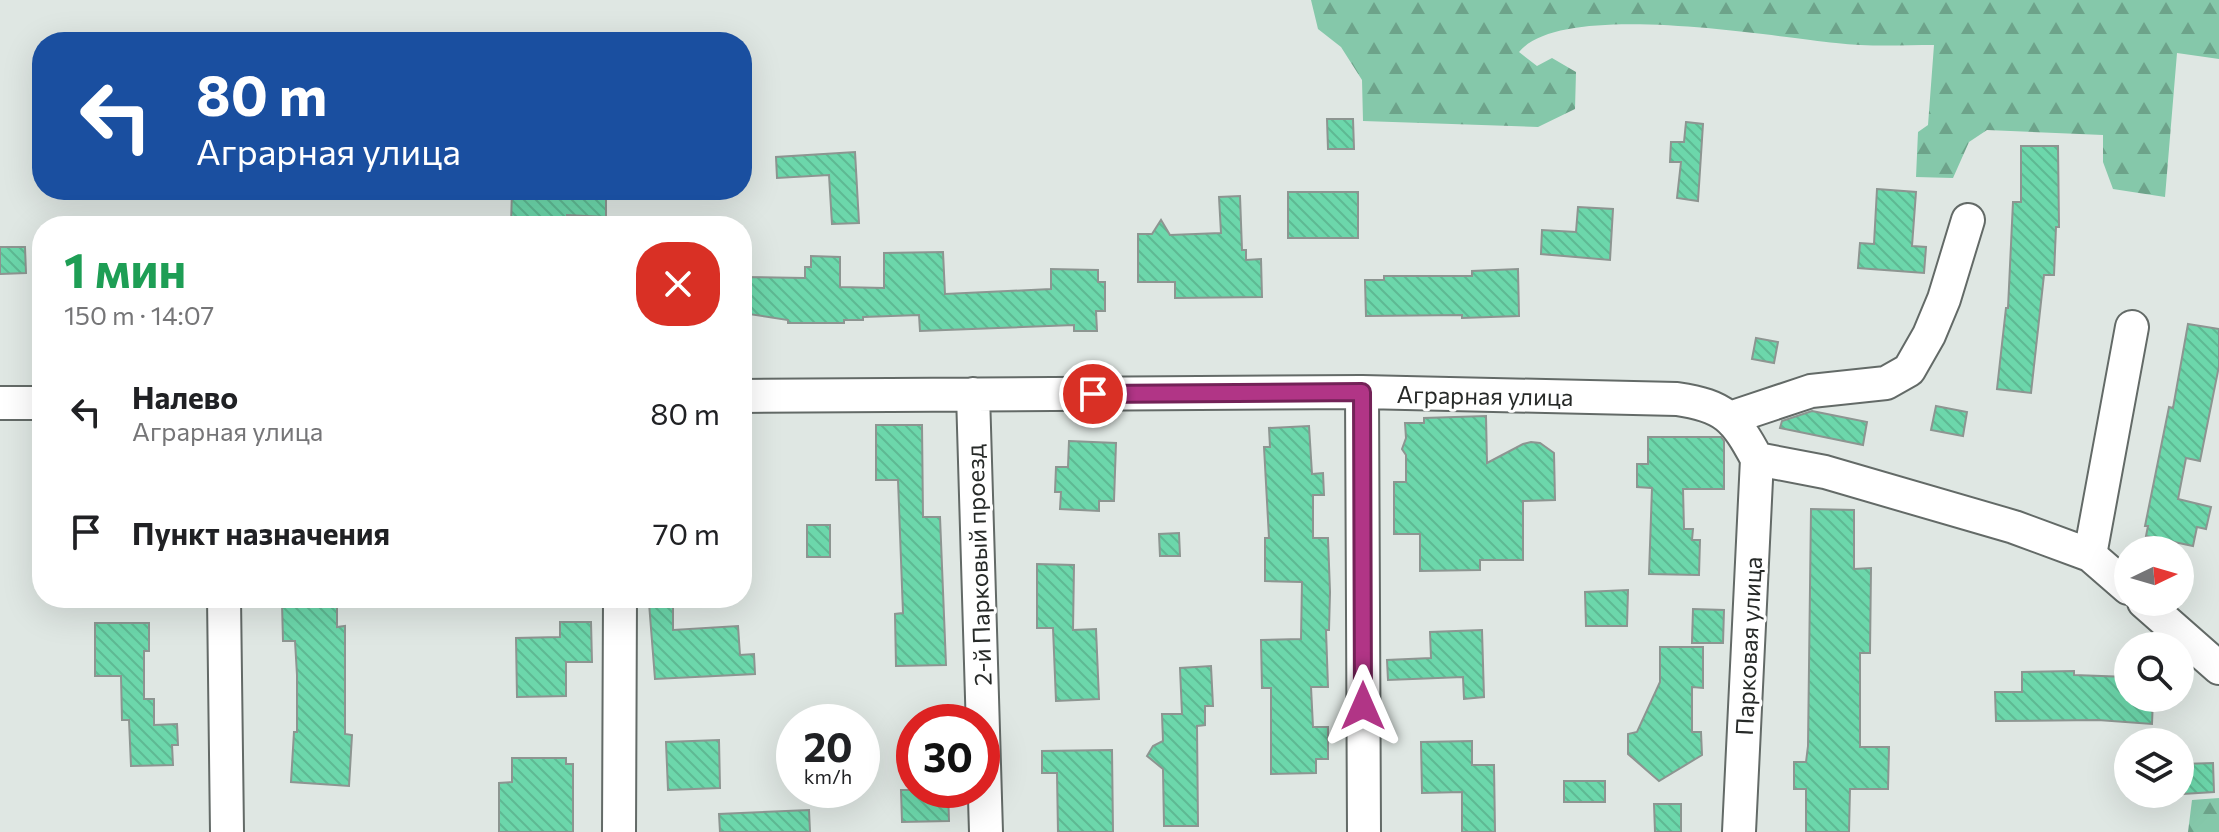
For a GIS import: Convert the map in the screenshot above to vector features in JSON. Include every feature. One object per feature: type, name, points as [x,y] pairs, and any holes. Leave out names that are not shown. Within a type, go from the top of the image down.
[{"type":"street","points":[[1968,220],[1944,299],[1929,335],[1909,370],[1886,383],[1811,391],[1730,418],[1741,429],[1757,459],[1825,472],[2014,527],[2090,555],[2114,576]]},
{"type":"street","points":[[2090,555],[2132,327]]},
{"type":"street","points":[[1362,392],[1364,832]]},
{"type":"street","name":"Аграрная улица","points":[[752,396],[1362,392],[1677,399],[1705,403],[1730,418]]},
{"type":"street","name":"2-й Парковый проезд","points":[[973,394],[986,832]]},
{"type":"street","points":[[0,403],[32,403]]},
{"type":"street","name":"Парковая улица","points":[[1739,832],[1757,459]]},
{"type":"street","points":[[224,608],[227,832]]},
{"type":"street","points":[[619,832],[620,608]]},
{"type":"street","points":[[2160,616],[2219,668]]},
{"type":"green space","points":[[1311,0],[2219,0],[2219,59],[2177,53],[2165,197],[2113,189],[2103,162],[2103,135],[1987,130],[1969,142],[1953,178],[1916,177],[1918,132],[1928,125],[1934,45],[1848,44],[1667,25],[1620,24],[1577,28],[1542,36],[1519,52],[1537,66],[1552,58],[1576,72],[1575,109],[1538,127],[1363,121],[1362,80],[1341,47],[1318,29]]},
{"type":"green space","points":[[2219,798],[2219,832],[2188,832],[2194,800]]},
{"type":"building","points":[[1327,119],[1353,119],[1354,149],[1328,149]]},
{"type":"building","points":[[1686,122],[1703,124],[1698,201],[1677,198],[1681,162],[1670,162],[1671,142],[1684,142]]},
{"type":"building","points":[[2021,146],[2058,146],[2059,227],[2056,227],[2054,275],[2044,275],[2031,393],[1997,389],[2008,308],[2013,202],[2021,202]]},
{"type":"building","points":[[855,152],[859,223],[832,224],[829,175],[777,178],[776,157]]},
{"type":"building","points":[[1877,189],[1916,192],[1912,246],[1926,247],[1924,273],[1858,268],[1860,243],[1874,244]]},
{"type":"building","points":[[1288,192],[1358,192],[1358,238],[1288,238]]},
{"type":"building","points":[[1240,196],[1242,250],[1246,250],[1246,260],[1261,259],[1262,297],[1175,298],[1175,282],[1138,282],[1138,234],[1152,234],[1161,220],[1170,235],[1221,233],[1219,197]]},
{"type":"building","points":[[512,200],[606,200],[606,216],[511,216]]},
{"type":"building","points":[[1578,207],[1613,209],[1610,260],[1541,254],[1542,230],[1576,232]]},
{"type":"building","points":[[0,247],[25,247],[26,273],[0,274]]},
{"type":"building","points":[[943,252],[945,294],[1051,289],[1051,269],[1098,270],[1098,282],[1105,282],[1105,311],[1096,311],[1097,331],[1074,331],[1074,325],[920,331],[919,315],[863,317],[863,320],[844,320],[844,323],[788,323],[788,320],[752,315],[752,277],[805,278],[805,267],[811,267],[811,256],[840,257],[840,287],[884,288],[884,253]]},
{"type":"building","points":[[1518,269],[1519,316],[1366,316],[1365,280],[1384,280],[1384,276],[1472,276],[1472,271]]},
{"type":"building","points":[[2188,324],[2219,329],[2219,366],[2200,461],[2186,458],[2178,499],[2211,507],[2206,529],[2197,527],[2194,541],[2194,536],[2146,536],[2148,526],[2145,526],[2169,407],[2173,408]]},
{"type":"building","points":[[1756,338],[1778,342],[1774,363],[1752,359]]},
{"type":"building","points":[[1936,406],[1967,412],[1963,436],[1931,430]]},
{"type":"building","points":[[1812,411],[1867,422],[1863,445],[1780,428],[1782,421]]},
{"type":"building","points":[[1486,416],[1487,463],[1531,442],[1540,443],[1554,453],[1555,500],[1523,501],[1523,560],[1480,560],[1480,570],[1420,571],[1420,534],[1394,534],[1394,482],[1406,482],[1406,455],[1402,449],[1406,438],[1405,423],[1424,423],[1424,418]]},
{"type":"building","points":[[876,425],[922,425],[923,517],[940,517],[946,665],[896,666],[895,614],[903,613],[898,480],[876,480]]},
{"type":"building","points":[[1309,426],[1312,474],[1323,473],[1324,495],[1313,495],[1313,538],[1328,538],[1330,592],[1329,630],[1326,630],[1328,687],[1311,687],[1313,727],[1328,727],[1328,759],[1316,759],[1316,773],[1271,774],[1271,688],[1262,688],[1261,640],[1301,639],[1302,582],[1265,581],[1265,538],[1269,538],[1264,447],[1270,447],[1269,428]]},
{"type":"building","points":[[1648,437],[1721,437],[1724,441],[1724,489],[1683,489],[1684,529],[1693,529],[1692,540],[1700,540],[1699,575],[1649,574],[1652,488],[1637,487],[1637,464],[1648,464]]},
{"type":"building","points":[[1069,441],[1116,443],[1114,501],[1099,501],[1099,511],[1060,509],[1061,492],[1055,492],[1056,467],[1068,467]]},
{"type":"building","points":[[1811,509],[1854,510],[1854,569],[1871,568],[1870,653],[1860,653],[1860,747],[1889,747],[1888,789],[1850,789],[1849,832],[1806,832],[1806,789],[1794,789],[1794,762],[1806,762],[1808,746]]},
{"type":"building","points":[[807,525],[830,525],[830,557],[807,557]]},
{"type":"building","points":[[1179,533],[1180,556],[1160,556],[1159,534]]},
{"type":"building","points":[[1037,564],[1074,565],[1073,630],[1096,629],[1099,699],[1056,701],[1053,628],[1037,628]]},
{"type":"building","points":[[1628,590],[1627,626],[1586,626],[1585,592]]},
{"type":"building","points":[[282,608],[337,608],[337,627],[345,626],[345,734],[352,735],[349,786],[291,782],[294,732],[297,732],[297,675],[295,641],[283,641]]},
{"type":"building","points":[[649,608],[673,608],[673,630],[738,626],[740,655],[754,654],[755,674],[655,679]]},
{"type":"building","points":[[1693,609],[1724,610],[1723,643],[1692,643]]},
{"type":"building","points":[[560,622],[591,622],[592,662],[566,662],[566,696],[517,697],[516,638],[560,637]]},
{"type":"building","points":[[95,623],[149,623],[149,651],[144,651],[144,699],[154,699],[154,725],[177,724],[178,745],[172,745],[173,765],[131,766],[129,720],[122,720],[121,676],[95,676]]},
{"type":"building","points":[[1482,630],[1484,697],[1464,699],[1463,677],[1388,680],[1387,660],[1431,658],[1430,632]]},
{"type":"building","points":[[1660,647],[1703,647],[1703,688],[1692,687],[1692,732],[1701,732],[1702,755],[1659,781],[1628,754],[1628,734],[1637,732],[1660,682]]},
{"type":"building","points":[[1211,666],[1213,706],[1205,706],[1205,725],[1197,726],[1198,826],[1164,826],[1163,769],[1147,756],[1153,746],[1163,741],[1162,714],[1182,714],[1180,668]]},
{"type":"building","points":[[2074,671],[2074,675],[2114,676],[2114,712],[2152,712],[2152,724],[2098,720],[1996,721],[1995,692],[2022,692],[2022,672]]},
{"type":"building","points":[[719,740],[720,788],[668,790],[666,742]]},
{"type":"building","points":[[1472,741],[1472,765],[1494,765],[1495,832],[1462,832],[1462,792],[1422,793],[1421,742]]},
{"type":"building","points":[[1112,750],[1113,832],[1058,832],[1057,773],[1042,773],[1042,751]]},
{"type":"building","points":[[512,758],[566,758],[566,764],[573,764],[573,832],[499,832],[499,783],[512,782]]},
{"type":"building","points":[[2213,763],[2214,792],[2194,793],[2194,764]]},
{"type":"building","points":[[1564,781],[1605,781],[1605,802],[1564,802]]},
{"type":"building","points":[[1654,804],[1681,804],[1681,832],[1655,832]]},
{"type":"building","points":[[902,808],[949,808],[949,821],[902,822]]},
{"type":"building","points":[[809,810],[810,832],[720,832],[719,814]]},
{"type":"route","points":[[1093,394],[1362,392],[1363,706]]}]
